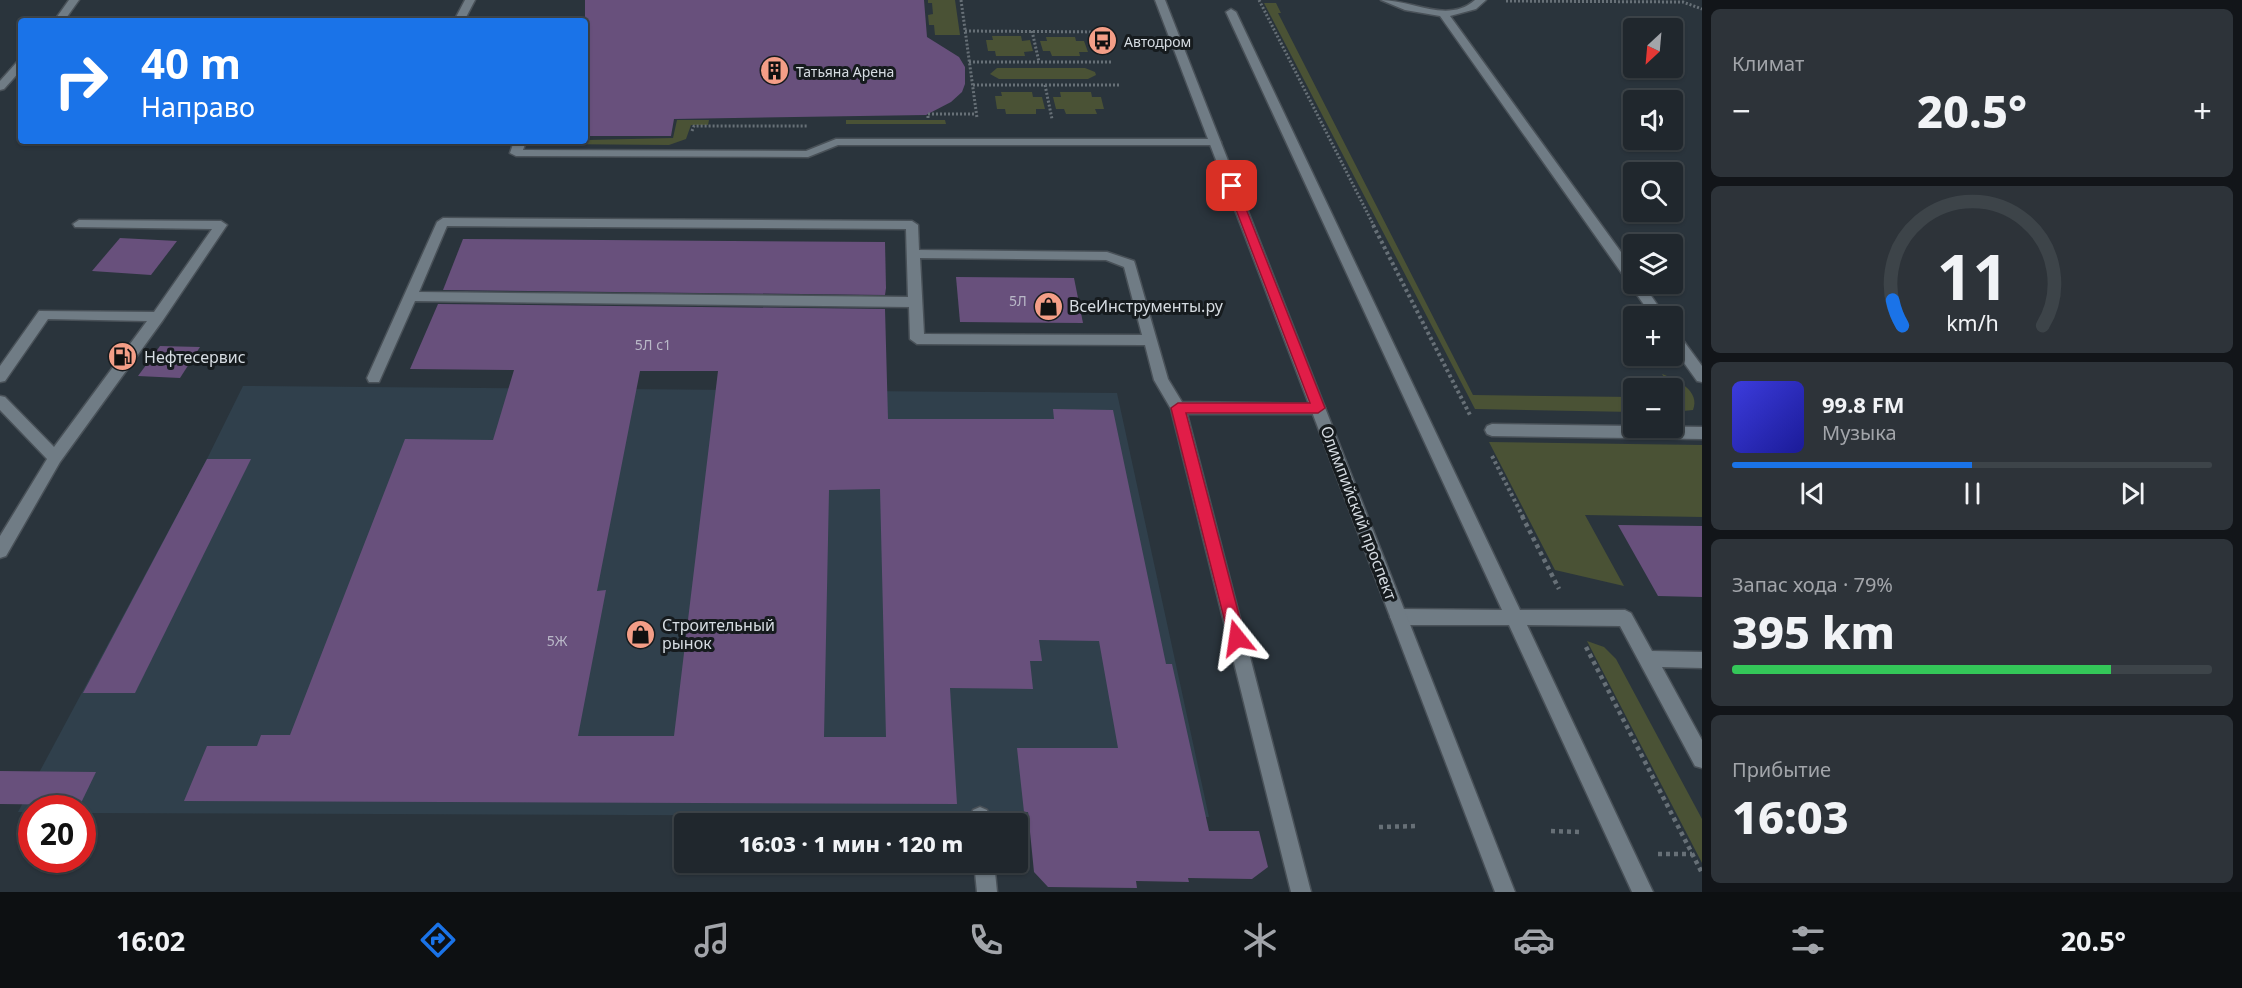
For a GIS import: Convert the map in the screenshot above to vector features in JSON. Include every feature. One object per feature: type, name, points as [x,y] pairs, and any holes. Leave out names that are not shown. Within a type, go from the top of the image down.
[{"type":"street","points":[[61,18],[74,0]]},
{"type":"street","points":[[461,18],[470,0]]},
{"type":"street","name":"Олимпийский проспект","points":[[1160,0],[1505,892]]},
{"type":"street","points":[[1386,0],[1417,10],[1443,13],[1469,9],[1481,0]]},
{"type":"street","points":[[1231,12],[1512,617],[1643,892]]},
{"type":"street","points":[[1443,13],[1623,265]]},
{"type":"street","points":[[0,87],[18,67]]},
{"type":"street","points":[[519,144],[516,153],[808,154],[836,142],[1215,142]]},
{"type":"street","points":[[374,378],[443,222],[912,225],[917,339],[1151,340]]},
{"type":"street","points":[[0,551],[55,458],[158,318],[221,225],[79,224]]},
{"type":"street","points":[[913,254],[1107,256],[1130,264],[1161,380],[1178,408],[1301,892]]},
{"type":"street","points":[[410,296],[915,302]]},
{"type":"street","points":[[0,377],[44,314],[158,318]]},
{"type":"street","points":[[1683,350],[1702,377]]},
{"type":"street","points":[[0,401],[55,458]]},
{"type":"street","points":[[1178,408],[1318,408]]},
{"type":"street","points":[[1492,430],[1702,433]]},
{"type":"street","points":[[1399,616],[1625,618],[1702,759]]},
{"type":"street","points":[[1647,659],[1702,660]]},
{"type":"street","points":[[985,873],[987,892]]},
{"type":"path","points":[[951,119],[977,119],[961,0]]},
{"type":"path","points":[[1500,0],[1683,2],[1702,9]]},
{"type":"path","points":[[965,31],[1104,32]]},
{"type":"path","points":[[1032,31],[1039,62]]},
{"type":"path","points":[[969,62],[1112,62]]},
{"type":"path","points":[[973,85],[1120,85]]},
{"type":"path","points":[[1044,85],[1052,119]]},
{"type":"path","points":[[1379,827],[1419,826]]},
{"type":"shaded area","name":"Строительный рынок","points":[[243,386],[1117,393],[1209,817],[1028,816],[1028,813],[674,813],[674,815],[96,813],[96,795],[27,795],[207,459]]},
{"type":"green space","points":[[928,0],[955,0],[960,35],[935,35],[934,25],[929,25],[928,15],[933,14],[932,3],[928,3]]},
{"type":"green space","points":[[1264,3],[1276,3],[1281,13],[1278,13],[1473,395],[1623,397],[1623,412],[1475,409]]},
{"type":"green space","points":[[992,36],[1021,36],[1022,41],[1030,40],[1033,51],[1024,52],[1025,56],[996,56],[995,51],[988,51],[986,40],[993,40]]},
{"type":"green space","points":[[1046,37],[1075,37],[1076,41],[1084,41],[1088,52],[1079,52],[1080,56],[1052,56],[1050,51],[1043,51],[1040,41],[1047,41]]},
{"type":"green space","points":[[997,68],[1085,68],[1095,72],[1096,75],[1088,79],[999,79],[990,74]]},
{"type":"green space","points":[[1001,92],[1032,92],[1033,97],[1042,97],[1045,109],[1036,109],[1036,114],[1006,114],[1005,109],[997,109],[995,96],[1002,96]]},
{"type":"green space","points":[[1060,92],[1091,92],[1092,97],[1101,97],[1104,109],[1095,109],[1097,114],[1066,114],[1064,109],[1056,109],[1053,97],[1061,97]]},
{"type":"green space","points":[[677,120],[709,120],[708,125],[691,125],[686,139],[669,145],[553,144],[588,144],[588,140],[673,138]]},
{"type":"green space","points":[[846,120],[945,120],[946,124],[846,124]]},
{"type":"green space","points":[[1683,385],[1694,397],[1693,410],[1683,411]]},
{"type":"green space","points":[[1489,442],[1702,445],[1702,517],[1585,515],[1624,586],[1555,570]]},
{"type":"green space","points":[[1587,641],[1604,647],[1616,659],[1702,819],[1702,863]]},
{"type":"building","name":"Татьяна Арена","points":[[585,0],[924,0],[927,37],[959,57],[965,67],[965,84],[962,92],[951,102],[926,115],[674,119],[671,136],[588,136],[588,18],[585,18]]},
{"type":"building","points":[[120,238],[177,241],[151,275],[92,271]]},
{"type":"building","points":[[463,239],[885,242],[886,288],[885,295],[443,290]]},
{"type":"building","points":[[956,277],[1074,278],[1083,323],[960,322]]},
{"type":"building","name":"Строительный рынок","points":[[438,304],[885,309],[888,419],[1054,419],[1053,409],[1113,410],[1166,664],[1172,664],[1209,831],[1259,831],[1268,867],[1252,879],[1188,878],[1189,882],[1136,881],[1137,888],[1048,887],[1034,872],[1028,812],[1024,812],[1017,748],[1118,748],[1099,641],[1039,640],[1042,661],[1030,661],[1033,689],[950,688],[957,804],[184,801],[207,746],[257,746],[261,735],[290,735],[405,439],[493,440],[514,370],[410,369]],"holes":[[[640,371],[718,371],[674,736],[578,736],[606,590],[597,591]],[[880,489],[886,737],[824,737],[829,490]]]},
{"type":"building","points":[[160,346],[200,347],[180,378],[138,376]]},
{"type":"building","points":[[207,459],[251,459],[135,693],[83,693]]},
{"type":"building","points":[[1618,525],[1702,526],[1702,597],[1658,596]]},
{"type":"building","points":[[0,771],[96,772],[85,795],[18,795],[18,804],[0,804]]},
{"type":"place","name":"Автодром","points":[[1103,41]]},
{"type":"place","name":"Татьяна Арена","points":[[775,71]]},
{"type":"place","name":"ВсеИнструменты.ру","points":[[1048,306]]},
{"type":"place","name":"Нефтесервис","points":[[123,357]]},
{"type":"place","name":"Строительный рынок","points":[[641,634]]},
{"type":"route","points":[[1232,186],[1318,408],[1178,408],[1237,638]]}]
